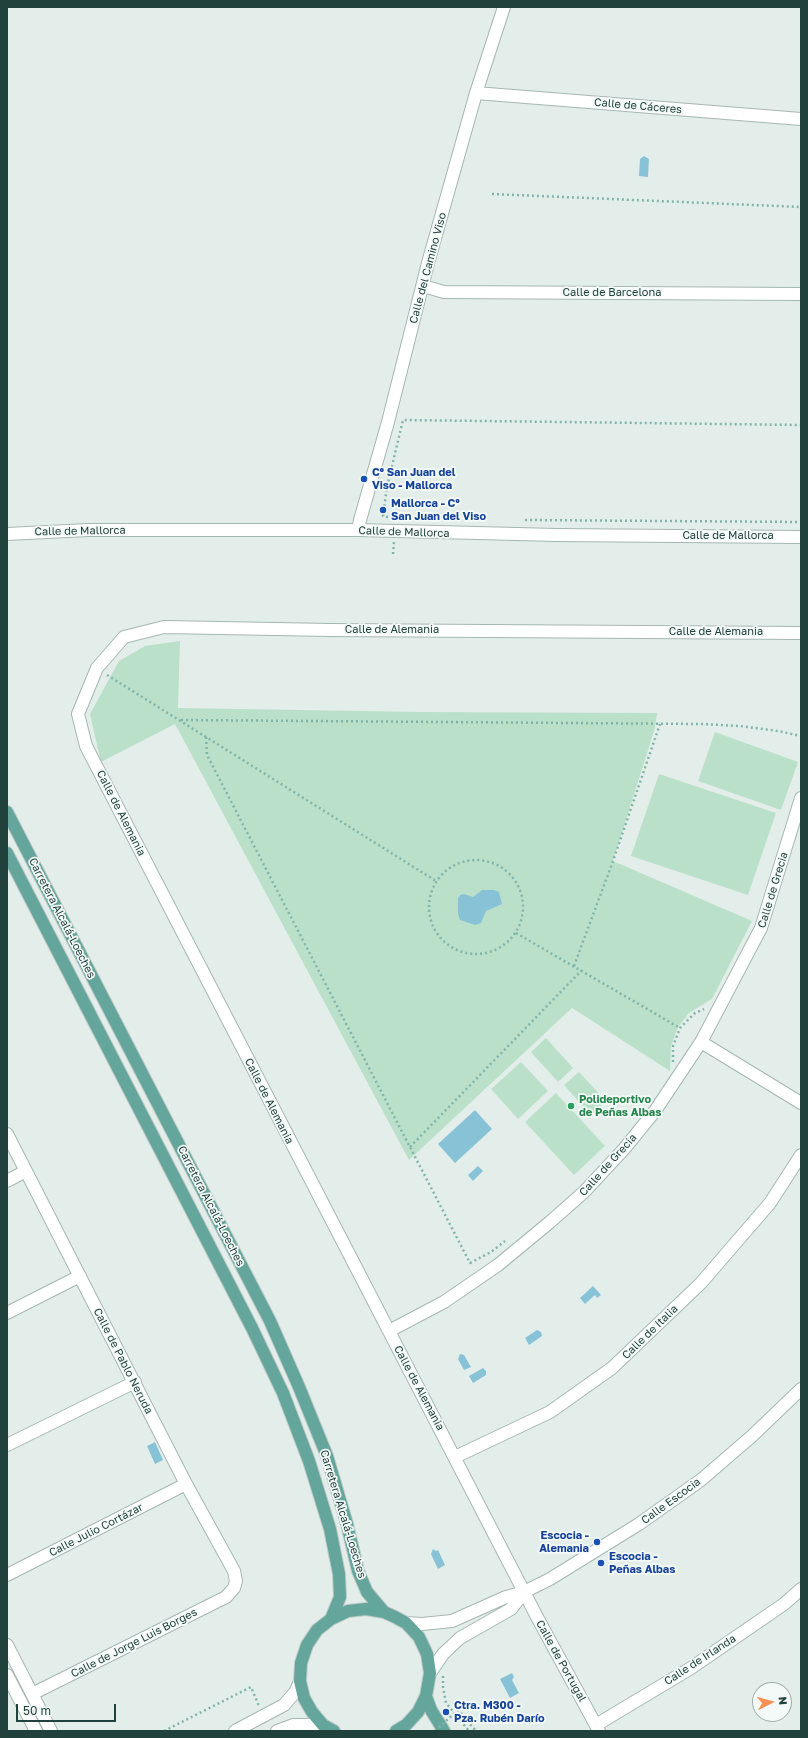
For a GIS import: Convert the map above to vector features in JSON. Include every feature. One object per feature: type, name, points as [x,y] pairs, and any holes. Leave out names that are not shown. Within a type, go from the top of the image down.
[{"type":"main road","name":"Carretera Alcalá-Loeches","points":[[7,812],[270,1321],[327,1456],[347,1524],[358,1571],[367,1592],[384,1612]]},
{"type":"main road","name":"Carretera Alcalá-Loeches","points":[[7,853],[248,1321],[283,1393],[309,1461],[330,1530],[340,1574],[340,1597],[331,1619]]},
{"type":"main road","points":[[328,1728],[312,1712],[304,1698],[300,1681],[301,1663],[307,1646],[317,1630],[331,1619],[348,1612],[366,1609],[384,1612],[406,1624],[419,1638],[427,1654],[430,1673],[426,1696],[418,1712],[406,1725],[396,1731]]},
{"type":"main road","points":[[426,1696],[431,1710],[444,1731]]},
{"type":"street","name":"Calle del Camino Viso","points":[[358,530],[476,93],[504,7]]},
{"type":"street","name":"Calle de Cáceres","points":[[476,93],[801,119]]},
{"type":"street","name":"Calle de Barcelona","points":[[423,286],[444,292],[801,294]]},
{"type":"street","name":"Calle de Mallorca","points":[[7,534],[88,530],[358,530],[548,535],[801,537]]},
{"type":"street","name":"Calle de Alemania","points":[[524,1592],[86,746],[78,714],[96,668],[124,637],[164,627],[331,630],[801,633]]},
{"type":"street","name":"Calle de Grecia","points":[[389,1331],[444,1302],[498,1265],[584,1192],[624,1149],[655,1111],[701,1042],[723,1004],[761,928],[801,798]]},
{"type":"street","points":[[701,1042],[801,1103]]},
{"type":"street","name":"Calle de Pablo Neruda","points":[[7,1134],[186,1484],[234,1572],[236,1581],[234,1588]]},
{"type":"street","name":"Calle de Italia","points":[[455,1457],[550,1412],[612,1368],[701,1283],[770,1203],[801,1155]]},
{"type":"street","points":[[7,1181],[26,1172]]},
{"type":"street","points":[[7,1313],[80,1276]]},
{"type":"street","points":[[7,1445],[134,1382]]},
{"type":"street","name":"Calle Escocia","points":[[406,1624],[452,1621],[506,1597],[524,1592],[550,1579],[639,1524],[701,1480],[752,1436],[801,1389]]},
{"type":"street","name":"Calle Julio Cortázar","points":[[7,1575],[186,1484]]},
{"type":"street","name":"Calle de Jorge Luis Borges","points":[[32,1694],[226,1597],[234,1588]]},
{"type":"street","name":"Calle de Irlanda","points":[[598,1728],[691,1668],[784,1604],[801,1589]]},
{"type":"street","name":"Calle Escocia","points":[[430,1673],[443,1654],[460,1638],[511,1610],[524,1592]]},
{"type":"street","name":"Calle de Portugal","points":[[524,1592],[598,1728]]},
{"type":"street","points":[[7,1645],[50,1731]]},
{"type":"street","points":[[7,1675],[36,1731]]},
{"type":"street","points":[[235,1731],[284,1706],[296,1691],[300,1681]]},
{"type":"street","points":[[277,1731],[293,1725],[328,1728]]},
{"type":"path","points":[[492,194],[801,207]]},
{"type":"path","points":[[389,517],[383,516],[387,487],[404,420],[801,425]]},
{"type":"path","points":[[523,520],[801,522]]},
{"type":"path","points":[[96,668],[436,881]]},
{"type":"path","points":[[181,720],[740,726],[778,731],[801,736]]},
{"type":"path","points":[[574,966],[613,861],[660,724]]},
{"type":"path","points":[[206,737],[207,755],[470,1263],[490,1252],[508,1239]]},
{"type":"path","points":[[470,860],[482,860],[494,863],[508,872],[516,882],[522,894],[523,901],[521,922],[516,933],[504,945],[489,953],[474,955],[457,951],[446,944],[437,934],[431,923],[429,912],[429,899],[436,881],[450,868],[460,862],[470,860]]},
{"type":"path","points":[[516,933],[680,1028]]},
{"type":"path","points":[[410,1147],[582,970]]},
{"type":"path","points":[[673,1064],[673,1046],[680,1028],[694,1013],[714,1004],[716,999],[723,1004]]},
{"type":"path","points":[[444,1674],[443,1687],[446,1703],[469,1731]]},
{"type":"path","points":[[164,1731],[251,1687],[264,1716]]},
{"type":"path","points":[[435,1731],[458,1710],[476,1731]]},
{"type":"green space","points":[[180,641],[178,708],[422,712],[657,713],[655,728],[613,861],[752,921],[712,999],[689,1013],[678,1027],[671,1046],[670,1071],[572,1008],[409,1160],[175,724],[101,762],[90,714],[119,661],[145,646]]},
{"type":"green space","points":[[715,732],[798,762],[781,810],[698,781]]},
{"type":"green space","points":[[659,774],[776,813],[748,895],[631,856]]},
{"type":"green space","points":[[546,1038],[573,1068],[558,1082],[531,1052]]},
{"type":"green space","points":[[521,1062],[548,1091],[518,1119],[491,1089]]},
{"type":"green space","points":[[579,1072],[606,1101],[591,1115],[564,1085]]},
{"type":"green space","points":[[556,1093],[605,1146],[574,1175],[525,1122]]},
{"type":"water","points":[[644,156],[649,159],[648,177],[639,176],[640,159]]},
{"type":"water","points":[[482,890],[494,890],[499,892],[502,904],[486,911],[481,923],[475,925],[460,920],[458,914],[458,898],[460,895],[464,894],[473,897]]},
{"type":"water","points":[[475,1110],[492,1129],[455,1163],[438,1144]]},
{"type":"water","points":[[478,1166],[483,1171],[473,1181],[468,1175]]},
{"type":"water","points":[[593,1286],[601,1295],[597,1298],[595,1295],[585,1304],[580,1298]]},
{"type":"water","points":[[537,1330],[541,1332],[542,1336],[529,1345],[525,1338]]},
{"type":"water","points":[[460,1354],[464,1355],[471,1367],[464,1370],[458,1359]]},
{"type":"water","points":[[483,1368],[486,1371],[486,1375],[473,1383],[469,1376]]},
{"type":"water","points":[[155,1442],[163,1460],[155,1464],[147,1446]]},
{"type":"water","points":[[433,1549],[436,1551],[438,1550],[445,1565],[438,1569],[431,1554]]},
{"type":"water","points":[[512,1673],[514,1677],[512,1680],[519,1693],[510,1698],[500,1679]]},
{"type":"place","name":"Cº San Juan del Viso - Mallorca","points":[[364,479]]},
{"type":"place","name":"Mallorca - Cº San Juan del Viso","points":[[383,510]]},
{"type":"place","name":"Polideportivo de Peñas Albas","points":[[571,1106]]},
{"type":"place","name":"Escocia - Alemania","points":[[597,1542]]},
{"type":"place","name":"Escocia - Peñas Albas","points":[[601,1563]]},
{"type":"place","name":"Ctra. M300 - Pza. Rubén Darío","points":[[446,1712]]}]
